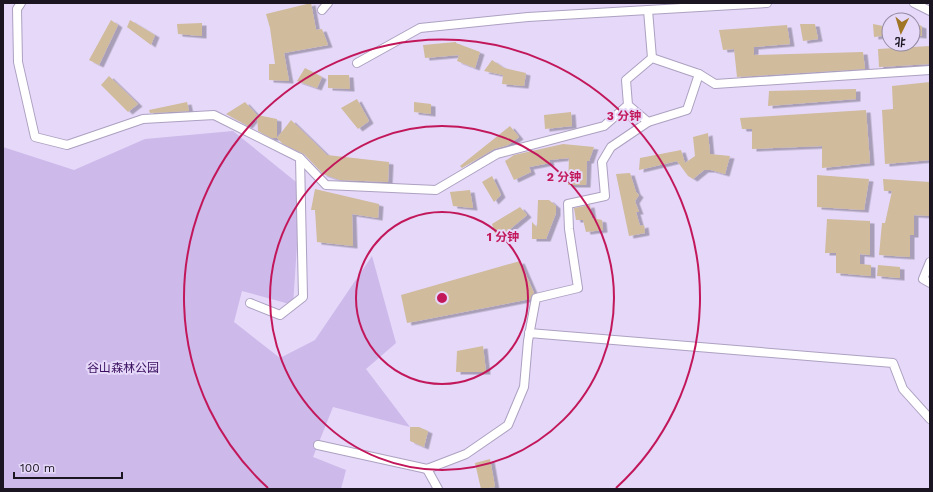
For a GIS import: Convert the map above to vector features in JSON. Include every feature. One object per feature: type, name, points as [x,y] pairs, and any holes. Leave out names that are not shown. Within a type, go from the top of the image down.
[{"type":"street","points":[[21,3],[17,9],[18,62],[35,137],[67,145],[143,119],[214,115],[300,158],[326,185],[436,190],[497,154],[604,126],[628,105]]},
{"type":"street","points":[[322,10],[328,3]]},
{"type":"street","points":[[357,63],[420,28],[528,18],[767,3]]},
{"type":"street","points":[[914,3],[930,10]]},
{"type":"street","points":[[648,10],[652,58]]},
{"type":"street","points":[[652,58],[698,74],[715,84],[930,70]]},
{"type":"street","points":[[648,122],[628,105],[626,80],[652,58]]},
{"type":"street","points":[[318,445],[427,470],[466,454],[508,425],[524,387],[529,333],[536,298],[578,288],[569,229],[568,204],[605,196],[602,162],[611,147],[648,122],[687,110],[698,74]]},
{"type":"street","points":[[250,303],[280,315],[303,297],[300,158]]},
{"type":"street","points":[[930,262],[923,279],[930,283]]},
{"type":"street","points":[[529,333],[893,363],[903,389],[930,419]]},
{"type":"street","points":[[427,470],[438,489]]},
{"type":"green space","name":"谷山森林公园","points":[[233,131],[301,186],[293,305],[242,291],[234,322],[280,358],[315,340],[372,256],[396,343],[366,369],[410,427],[333,407],[313,457],[346,470],[341,489],[3,489],[3,147],[74,170],[145,139]]},
{"type":"building","points":[[311,3],[316,30],[322,29],[328,45],[284,53],[289,81],[269,80],[269,64],[275,64],[270,28],[266,14]]},
{"type":"building","points":[[111,20],[118,25],[99,65],[89,60]]},
{"type":"building","points":[[130,20],[155,35],[151,45],[127,27]]},
{"type":"building","points":[[202,23],[202,36],[178,34],[177,24]]},
{"type":"building","points":[[800,24],[815,24],[818,39],[803,41]]},
{"type":"building","points":[[873,24],[881,26],[881,36],[874,37]]},
{"type":"building","points":[[787,25],[790,44],[754,47],[754,55],[863,52],[865,69],[737,77],[734,49],[723,50],[719,30]]},
{"type":"building","points":[[921,26],[922,26],[921,36]]},
{"type":"building","points":[[456,42],[480,52],[475,68],[457,61],[459,55],[425,58],[423,45]]},
{"type":"building","points":[[930,46],[930,64],[879,67],[878,49],[881,49],[881,52],[921,52],[921,47]]},
{"type":"building","points":[[492,60],[504,68],[526,73],[524,86],[502,84],[503,75],[484,71]]},
{"type":"building","points":[[305,68],[322,77],[317,88],[297,81]]},
{"type":"building","points":[[328,75],[349,75],[350,89],[328,88]]},
{"type":"building","points":[[109,76],[138,104],[128,112],[101,85]]},
{"type":"building","points":[[930,82],[930,160],[885,164],[882,110],[893,109],[892,86]]},
{"type":"building","points":[[856,89],[856,99],[768,106],[769,91]]},
{"type":"building","points":[[357,99],[369,121],[358,129],[341,108]]},
{"type":"building","points":[[187,102],[189,111],[150,113],[149,110]]},
{"type":"building","points":[[245,102],[257,115],[248,126],[226,114]]},
{"type":"building","points":[[414,102],[431,104],[431,114],[414,112]]},
{"type":"building","points":[[866,110],[870,163],[822,168],[822,146],[752,149],[752,129],[742,129],[740,118]]},
{"type":"building","points":[[571,112],[572,126],[545,129],[544,115]]},
{"type":"building","points":[[257,115],[277,119],[277,138],[271,138],[258,131]]},
{"type":"building","points":[[291,120],[327,155],[389,162],[388,182],[340,180],[323,174],[304,154],[283,144],[277,138]]},
{"type":"building","points":[[510,126],[519,137],[508,145],[494,149],[462,168],[460,166]]},
{"type":"building","points":[[708,133],[710,154],[730,156],[725,174],[711,170],[704,170],[693,179],[688,176],[677,161],[639,170],[640,158],[681,150],[685,163],[695,156],[693,137]]},
{"type":"building","points":[[563,144],[594,147],[589,161],[587,161],[586,185],[568,185],[569,158],[549,160],[550,163],[529,167],[531,172],[514,180],[505,161],[514,155]]},
{"type":"building","points":[[630,173],[636,192],[639,195],[635,201],[639,212],[636,212],[640,226],[644,225],[645,233],[629,236],[616,174]]},
{"type":"building","points":[[817,175],[869,179],[864,210],[817,207]]},
{"type":"building","points":[[492,176],[501,195],[494,202],[482,182]]},
{"type":"building","points":[[883,179],[930,182],[930,216],[914,215],[914,235],[910,235],[910,257],[879,255],[882,223],[885,223],[892,191],[884,191]]},
{"type":"building","points":[[315,189],[379,204],[378,218],[352,214],[353,246],[317,242],[315,210],[311,210]]},
{"type":"building","points":[[470,190],[473,208],[453,206],[450,192]]},
{"type":"building","points":[[538,200],[549,200],[556,206],[556,213],[546,239],[532,239],[532,222],[537,227]]},
{"type":"building","points":[[590,205],[592,218],[602,220],[603,230],[586,232],[583,220],[576,220],[574,208]]},
{"type":"building","points":[[520,207],[527,215],[497,240],[492,224]]},
{"type":"building","points":[[827,219],[870,221],[870,255],[860,254],[860,264],[871,265],[871,276],[836,273],[836,253],[825,253]]},
{"type":"building","points":[[520,261],[534,293],[530,299],[407,323],[401,295]]},
{"type":"building","points":[[878,265],[900,267],[900,278],[877,276]]},
{"type":"building","points":[[483,346],[486,372],[456,372],[457,351]]},
{"type":"building","points":[[410,427],[419,427],[428,431],[424,447],[410,441]]},
{"type":"building","points":[[490,459],[495,487],[481,489],[475,463]]}]
